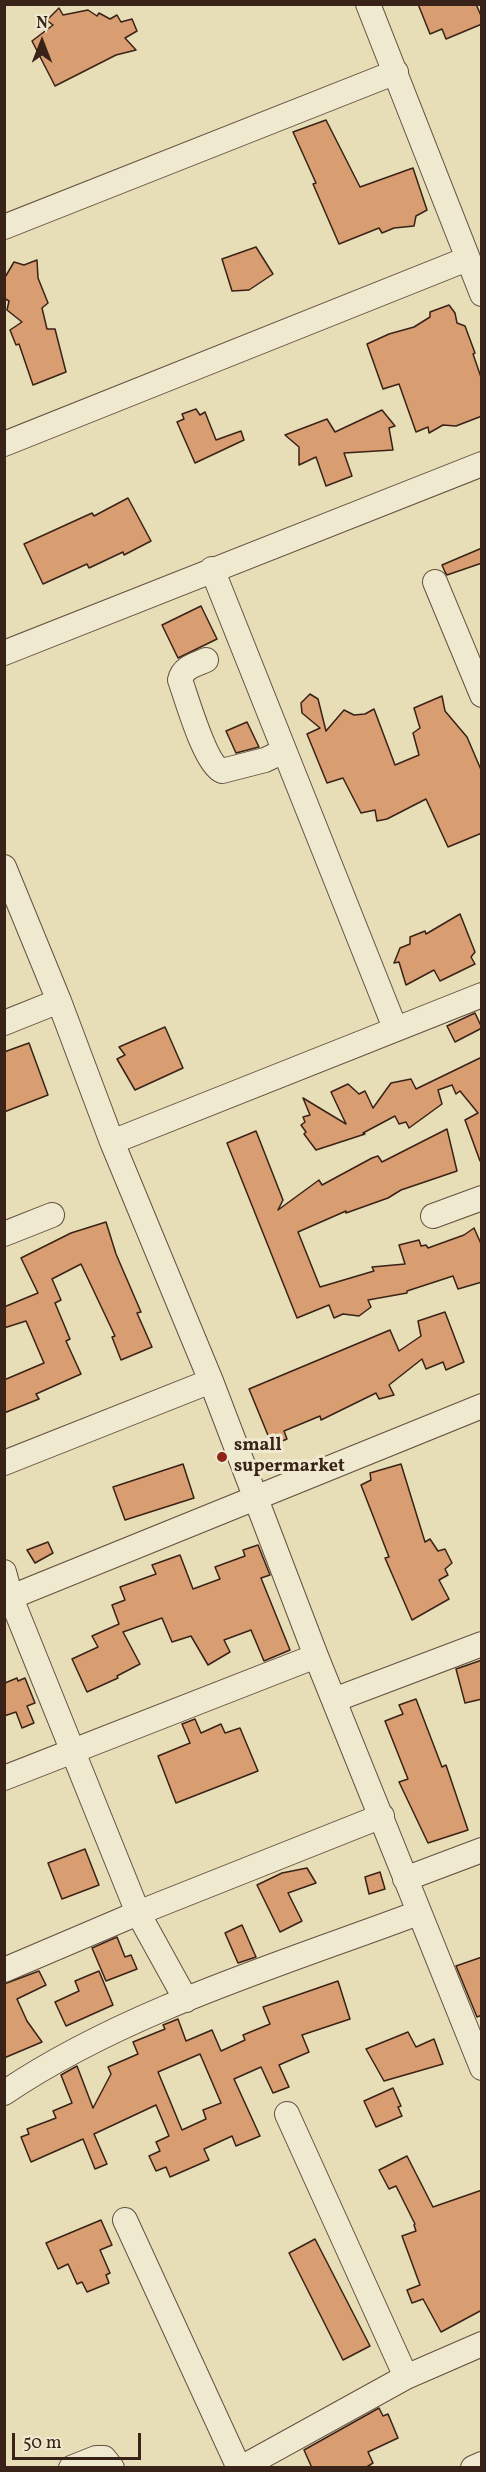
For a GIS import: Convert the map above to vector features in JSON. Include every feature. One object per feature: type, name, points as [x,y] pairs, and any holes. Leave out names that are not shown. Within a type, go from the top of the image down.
[{"type":"street","points":[[368,4],[482,294]]},
{"type":"street","points":[[4,227],[396,72]]},
{"type":"street","points":[[4,444],[467,259]]},
{"type":"street","points":[[4,653],[482,464]]},
{"type":"street","points":[[212,569],[395,1028]]},
{"type":"street","points":[[435,582],[482,694]]},
{"type":"street","points":[[206,660],[188,667],[180,680],[209,756],[217,769],[222,771],[265,760],[284,751]]},
{"type":"street","points":[[4,867],[59,1001],[112,1142],[211,1381],[316,1656],[482,2068]]},
{"type":"street","points":[[112,1142],[481,995]]},
{"type":"street","points":[[4,1023],[59,1001]]},
{"type":"street","points":[[433,1216],[482,1198]]},
{"type":"street","points":[[4,1234],[52,1215]]},
{"type":"street","points":[[4,1463],[211,1381]]},
{"type":"street","points":[[8,1599],[482,1406]]},
{"type":"street","points":[[4,1572],[8,1599],[73,1751],[138,1913],[186,2000]]},
{"type":"street","points":[[334,1700],[482,1644]]},
{"type":"street","points":[[4,1778],[316,1656]]},
{"type":"street","points":[[4,1970],[138,1913],[382,1816]]},
{"type":"street","points":[[405,1879],[482,1850]]},
{"type":"street","points":[[4,2093],[66,2054],[186,2000],[418,1912]]},
{"type":"street","points":[[287,2114],[406,2377]]},
{"type":"street","points":[[125,2220],[240,2468],[406,2377],[482,2344]]},
{"type":"street","points":[[71,2468],[96,2458],[104,2458],[112,2468]]},
{"type":"street","points":[[473,2468],[482,2463]]},
{"type":"building","points":[[418,4],[476,4],[482,24],[446,39],[442,29],[430,34]]},
{"type":"building","points":[[59,8],[63,15],[88,10],[97,16],[99,13],[110,19],[117,15],[121,22],[132,19],[137,31],[125,38],[136,50],[116,55],[55,86],[32,41],[53,25],[45,19]]},
{"type":"building","points":[[326,120],[360,187],[413,168],[427,210],[416,216],[414,226],[394,228],[382,233],[379,228],[339,244],[313,184],[316,183],[293,132]]},
{"type":"building","points":[[256,247],[273,274],[249,290],[232,291],[222,259]]},
{"type":"building","points":[[37,260],[38,278],[48,303],[42,308],[47,329],[55,329],[66,372],[33,385],[19,344],[16,345],[10,330],[22,322],[7,310],[9,301],[4,298],[4,279],[14,262],[24,265]]},
{"type":"building","points":[[449,305],[455,313],[457,323],[465,326],[475,353],[473,354],[482,380],[482,416],[456,426],[443,425],[429,433],[428,427],[416,432],[399,384],[383,389],[367,344],[389,334],[414,327],[430,317],[430,312]]},
{"type":"building","points":[[196,409],[200,415],[205,412],[216,440],[241,431],[244,440],[195,463],[177,422],[184,419],[182,414]]},
{"type":"building","points":[[382,410],[395,426],[389,428],[393,450],[344,453],[352,476],[326,486],[316,457],[299,465],[299,447],[285,435],[327,419],[335,432]]},
{"type":"building","points":[[128,498],[151,541],[124,555],[123,552],[89,568],[87,564],[43,584],[24,544],[92,513],[94,516]]},
{"type":"building","points":[[482,548],[482,563],[447,575],[442,565]]},
{"type":"building","points":[[201,606],[217,639],[178,658],[162,625]]},
{"type":"building","points":[[310,694],[318,699],[326,731],[344,710],[354,715],[365,714],[374,709],[395,765],[419,755],[413,733],[420,728],[414,708],[442,696],[445,711],[467,737],[482,772],[482,833],[448,847],[426,799],[387,819],[377,821],[375,810],[361,813],[343,778],[327,783],[307,734],[320,728],[302,713],[301,703]]},
{"type":"building","points":[[247,722],[259,747],[236,753],[226,731]]},
{"type":"building","points":[[460,914],[475,952],[471,957],[475,964],[440,981],[434,970],[406,985],[399,962],[394,963],[400,948],[410,944],[410,937],[425,931],[426,934]]},
{"type":"building","points":[[475,1013],[482,1028],[455,1042],[447,1026]]},
{"type":"building","points":[[165,1027],[183,1068],[135,1090],[117,1059],[125,1055],[119,1047]]},
{"type":"building","points":[[29,1043],[48,1095],[4,1112],[4,1052]]},
{"type":"building","points":[[482,1057],[482,1161],[480,1161],[465,1120],[478,1113],[460,1091],[456,1094],[452,1085],[438,1090],[442,1104],[409,1128],[406,1122],[399,1124],[395,1116],[363,1133],[365,1134],[316,1150],[304,1134],[306,1132],[301,1125],[305,1122],[303,1117],[310,1115],[303,1098],[346,1124],[331,1092],[348,1084],[359,1094],[365,1091],[373,1108],[391,1083],[411,1079],[416,1089]]},
{"type":"building","points":[[447,1129],[457,1171],[401,1190],[388,1198],[346,1213],[346,1211],[298,1232],[320,1287],[374,1271],[372,1267],[405,1264],[399,1245],[419,1240],[421,1246],[426,1245],[428,1248],[464,1235],[474,1228],[482,1246],[482,1282],[458,1289],[453,1276],[407,1291],[407,1293],[368,1300],[371,1307],[359,1316],[343,1314],[334,1318],[329,1305],[297,1318],[227,1143],[256,1131],[283,1200],[278,1210],[319,1180],[322,1185],[378,1156],[382,1162]]},
{"type":"building","points":[[106,1222],[116,1254],[141,1312],[137,1313],[152,1347],[121,1360],[112,1337],[115,1336],[81,1264],[52,1279],[61,1300],[55,1303],[70,1339],[66,1341],[81,1374],[36,1394],[39,1399],[4,1413],[4,1380],[44,1363],[26,1321],[4,1328],[4,1307],[38,1293],[21,1258],[71,1233]]},
{"type":"building","points":[[445,1312],[464,1362],[446,1370],[443,1362],[426,1369],[422,1359],[389,1385],[394,1395],[379,1399],[376,1393],[321,1420],[320,1416],[284,1431],[287,1439],[272,1445],[249,1389],[390,1330],[399,1351],[421,1336],[418,1321]]},
{"type":"building","points":[[183,1464],[194,1498],[125,1520],[113,1487]]},
{"type":"building","points":[[401,1464],[425,1542],[430,1539],[438,1551],[445,1549],[452,1563],[445,1569],[448,1575],[439,1580],[449,1599],[412,1620],[385,1558],[389,1557],[361,1485],[371,1480],[370,1473]]},
{"type":"building","points":[[48,1542],[53,1553],[35,1563],[27,1550]]},
{"type":"building","points":[[258,1545],[270,1575],[261,1578],[290,1650],[264,1661],[251,1630],[224,1640],[230,1652],[208,1665],[191,1636],[172,1642],[162,1618],[123,1632],[140,1664],[117,1676],[118,1678],[87,1692],[72,1659],[98,1647],[92,1636],[119,1624],[112,1605],[125,1600],[120,1587],[156,1574],[152,1565],[180,1555],[193,1589],[220,1579],[215,1567],[245,1556],[243,1550]]},
{"type":"building","points":[[482,1660],[482,1699],[465,1703],[456,1669]]},
{"type":"building","points":[[17,1678],[18,1681],[25,1678],[35,1703],[27,1706],[34,1723],[22,1728],[16,1712],[4,1716],[5,1683]]},
{"type":"building","points":[[416,1699],[442,1767],[446,1765],[468,1830],[428,1843],[399,1782],[408,1779],[385,1721],[403,1714],[399,1705]]},
{"type":"building","points":[[195,1719],[201,1733],[221,1724],[225,1733],[240,1728],[258,1771],[176,1803],[158,1756],[190,1743],[182,1724]]},
{"type":"building","points":[[85,1849],[99,1885],[62,1899],[48,1863]]},
{"type":"building","points":[[307,1868],[316,1883],[288,1893],[302,1921],[280,1932],[257,1885],[282,1873]]},
{"type":"building","points":[[380,1872],[385,1889],[369,1894],[365,1877]]},
{"type":"building","points":[[242,1925],[256,1957],[238,1963],[225,1933]]},
{"type":"building","points":[[117,1937],[125,1957],[131,1955],[137,1969],[106,1981],[92,1948]]},
{"type":"building","points":[[482,1957],[482,2015],[477,2017],[456,1966]]},
{"type":"building","points":[[39,1971],[46,1985],[17,1999],[27,2021],[42,2042],[4,2058],[4,1984]]},
{"type":"building","points":[[99,1971],[113,2005],[66,2026],[55,2002],[79,1991],[75,1981]]},
{"type":"building","points":[[338,1981],[350,2019],[302,2035],[309,2052],[279,2065],[289,2087],[273,2093],[261,2067],[234,2079],[260,2136],[236,2146],[232,2136],[204,2149],[209,2160],[170,2177],[166,2167],[156,2171],[149,2156],[160,2151],[156,2142],[169,2136],[156,2105],[94,2134],[107,2164],[95,2169],[83,2139],[31,2162],[21,2137],[29,2134],[27,2129],[56,2118],[53,2111],[72,2103],[61,2075],[77,2066],[93,2108],[111,2074],[108,2067],[138,2054],[133,2042],[165,2029],[163,2025],[178,2019],[186,2041],[212,2030],[221,2051],[245,2040],[243,2035],[270,2024],[263,2007]],"holes":[[[200,2054],[221,2103],[203,2110],[206,2119],[182,2130],[158,2072]]]},
{"type":"building","points":[[408,2032],[416,2047],[434,2039],[443,2064],[384,2081],[366,2049]]},
{"type":"building","points":[[393,2088],[401,2106],[398,2107],[402,2116],[376,2127],[364,2101]]},
{"type":"building","points":[[407,2156],[433,2207],[482,2190],[482,2310],[441,2332],[423,2299],[412,2303],[407,2290],[420,2285],[402,2236],[416,2231],[415,2224],[396,2186],[389,2189],[379,2170]]},
{"type":"building","points":[[101,2220],[112,2245],[100,2250],[110,2273],[106,2275],[109,2283],[87,2292],[82,2282],[77,2284],[68,2264],[58,2269],[46,2243]]},
{"type":"building","points":[[315,2239],[370,2346],[343,2360],[289,2253]]},
{"type":"building","points":[[379,2408],[383,2416],[388,2414],[398,2438],[368,2452],[373,2463],[365,2468],[312,2468],[304,2450]]},
{"type":"place","name":"small supermarket","points":[[222,1457]]}]
